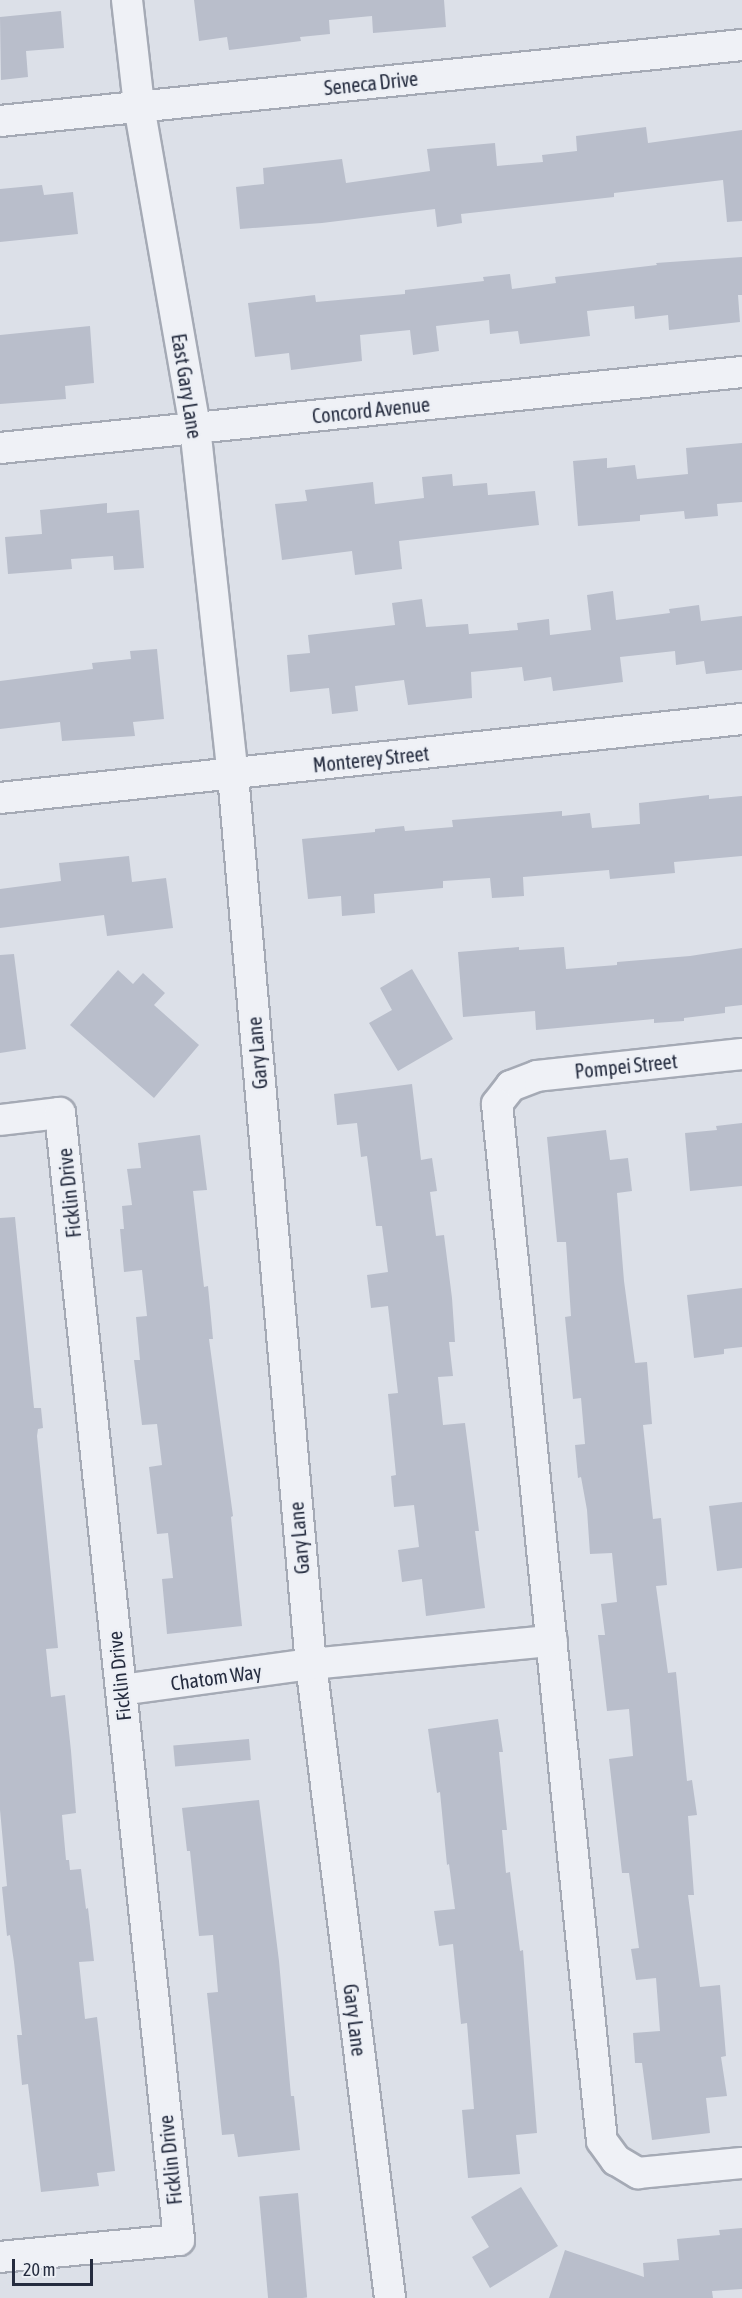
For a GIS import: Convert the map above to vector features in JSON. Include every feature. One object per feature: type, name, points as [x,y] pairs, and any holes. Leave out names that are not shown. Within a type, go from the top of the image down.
[{"type":"street","name":"East Gary Lane","points":[[128,0],[139,106],[195,427],[233,775]]},
{"type":"street","name":"Seneca Drive","points":[[0,121],[742,45]]},
{"type":"street","name":"Concord Avenue","points":[[0,448],[742,372]]},
{"type":"street","name":"Monterey Street","points":[[0,798],[742,719]]},
{"type":"street","name":"Gary Lane","points":[[233,775],[311,1664],[390,2298]]},
{"type":"street","name":"Pompei Street","points":[[552,1641],[497,1104],[511,1086],[537,1076],[742,1054]]},
{"type":"street","name":"Ficklin Drive","points":[[0,1120],[60,1113],[179,2240],[0,2257]]},
{"type":"street","name":"Chatom Way","points":[[121,1690],[311,1664],[552,1641]]},
{"type":"street","points":[[552,1641],[602,2141],[616,2160],[639,2173],[742,2163]]},
{"type":"building","points":[[194,0],[444,0],[446,27],[373,33],[372,16],[329,20],[330,34],[300,37],[301,41],[229,50],[227,37],[199,41]]},
{"type":"building","points":[[61,11],[64,48],[26,51],[28,77],[1,80],[0,17]]},
{"type":"building","points":[[646,127],[648,143],[742,130],[742,221],[727,222],[723,180],[614,193],[614,197],[461,214],[462,223],[437,227],[435,209],[322,223],[240,229],[236,187],[264,184],[263,168],[342,159],[346,183],[430,171],[427,149],[495,143],[497,166],[543,162],[542,155],[577,151],[576,136]]},
{"type":"building","points":[[42,185],[44,195],[73,192],[78,234],[0,242],[0,189]]},
{"type":"building","points":[[742,257],[742,295],[738,295],[740,322],[669,330],[668,315],[635,319],[634,306],[587,311],[590,336],[520,344],[518,331],[490,334],[489,320],[436,326],[439,351],[413,355],[410,330],[360,335],[362,361],[291,370],[289,353],[255,357],[248,303],[315,295],[316,302],[405,294],[405,290],[484,281],[483,277],[510,274],[512,289],[556,283],[555,277],[657,265],[656,263]]},
{"type":"building","points":[[90,326],[94,383],[65,386],[66,399],[0,404],[0,335]]},
{"type":"building","points":[[742,443],[742,502],[717,504],[718,516],[685,519],[684,511],[640,515],[640,521],[578,526],[573,461],[607,458],[607,468],[635,465],[637,479],[688,474],[686,448]]},
{"type":"building","points":[[452,474],[453,486],[487,483],[488,495],[535,491],[539,525],[399,541],[402,569],[355,575],[352,551],[282,560],[275,504],[307,501],[305,490],[373,482],[375,504],[424,498],[422,477]]},
{"type":"building","points":[[107,503],[107,513],[139,510],[144,568],[114,570],[113,556],[71,559],[72,569],[8,574],[5,537],[42,534],[40,510]]},
{"type":"building","points":[[613,591],[616,620],[670,613],[669,609],[699,605],[701,621],[742,616],[742,670],[706,674],[704,661],[676,665],[675,651],[620,657],[623,682],[553,691],[551,677],[524,681],[522,667],[471,672],[472,698],[408,705],[404,680],[355,686],[358,711],[332,714],[329,688],[290,692],[287,655],[310,653],[308,635],[395,625],[392,603],[422,599],[426,627],[468,624],[469,634],[518,630],[517,623],[549,619],[550,635],[591,630],[587,595]]},
{"type":"building","points":[[157,649],[164,719],[133,722],[135,736],[62,741],[60,722],[0,729],[0,681],[93,669],[92,663],[131,659],[130,651]]},
{"type":"building","points":[[709,795],[709,799],[742,796],[742,856],[674,862],[675,873],[610,879],[609,870],[523,877],[524,896],[492,898],[490,878],[443,881],[443,888],[374,894],[375,913],[342,916],[341,896],[308,899],[302,839],[375,832],[375,829],[404,826],[405,831],[453,827],[452,820],[562,811],[562,816],[590,813],[592,828],[640,824],[639,803]]},
{"type":"building","points":[[129,856],[132,882],[166,878],[173,928],[107,936],[104,915],[0,928],[0,889],[61,881],[59,863]]},
{"type":"building","points":[[519,947],[519,950],[564,947],[566,969],[617,965],[617,962],[690,956],[742,948],[742,1005],[725,1007],[725,1013],[684,1018],[684,1021],[654,1023],[654,1019],[536,1030],[535,1011],[463,1017],[458,952]]},
{"type":"building","points":[[14,954],[26,1049],[0,1053],[0,955]]},
{"type":"building","points":[[412,969],[453,1039],[398,1071],[369,1023],[392,1010],[380,988]]},
{"type":"building","points":[[118,970],[133,984],[143,973],[165,993],[154,1005],[199,1045],[154,1098],[70,1025]]},
{"type":"building","points":[[412,1084],[421,1160],[432,1158],[437,1191],[430,1192],[436,1236],[444,1235],[452,1298],[455,1342],[449,1342],[453,1376],[438,1377],[443,1425],[465,1423],[479,1531],[475,1531],[485,1608],[426,1616],[422,1579],[402,1582],[398,1550],[419,1547],[414,1505],[394,1507],[391,1476],[396,1475],[388,1394],[398,1393],[388,1306],[371,1308],[367,1275],[388,1272],[382,1226],[376,1226],[367,1156],[361,1157],[357,1123],[337,1125],[334,1094]]},
{"type":"building","points":[[742,1123],[742,1186],[690,1191],[685,1133],[717,1130],[716,1126]]},
{"type":"building","points":[[606,1130],[610,1160],[628,1158],[632,1191],[617,1193],[624,1281],[635,1363],[647,1362],[652,1424],[643,1425],[653,1519],[661,1518],[667,1585],[656,1586],[668,1673],[676,1672],[687,1781],[692,1780],[697,1815],[688,1816],[694,1895],[688,1895],[700,1987],[720,1985],[726,2056],[721,2057],[727,2096],[706,2098],[710,2133],[652,2140],[642,2063],[635,2063],[633,2033],[660,2031],[656,1978],[636,1980],[631,1949],[639,1948],[629,1873],[622,1873],[609,1759],[633,1756],[629,1709],[607,1711],[598,1635],[605,1635],[601,1604],[617,1602],[612,1553],[590,1554],[587,1510],[581,1477],[578,1478],[575,1445],[585,1444],[581,1398],[573,1399],[565,1317],[571,1316],[566,1242],[557,1242],[547,1137]]},
{"type":"building","points":[[200,1135],[207,1190],[193,1191],[204,1287],[208,1286],[213,1339],[209,1339],[233,1516],[231,1517],[242,1626],[167,1634],[162,1579],[173,1578],[168,1533],[157,1534],[149,1467],[162,1465],[157,1424],[142,1425],[134,1360],[140,1360],[136,1317],[147,1316],[142,1270],[124,1272],[120,1229],[124,1229],[122,1206],[132,1205],[127,1169],[141,1168],[138,1143]]},
{"type":"building","points":[[15,1217],[34,1408],[41,1408],[43,1428],[38,1429],[37,1436],[58,1648],[46,1649],[51,1697],[65,1695],[76,1813],[62,1815],[66,1860],[69,1860],[70,1870],[81,1869],[86,1909],[88,1908],[94,1961],[79,1962],[85,2019],[97,2017],[115,2171],[97,2173],[99,2186],[41,2192],[28,2084],[22,2085],[17,2035],[22,2035],[14,1962],[10,1935],[7,1936],[2,1887],[7,1886],[0,1810],[0,1218]]},
{"type":"building","points":[[742,1288],[742,1347],[724,1349],[724,1354],[694,1358],[687,1295]]},
{"type":"building","points":[[742,1502],[742,1568],[717,1571],[709,1506]]},
{"type":"building","points":[[498,1719],[503,1752],[499,1752],[507,1830],[502,1830],[506,1873],[510,1872],[520,1951],[523,1950],[537,2133],[516,2135],[520,2174],[468,2178],[462,2110],[474,2109],[467,2023],[461,2024],[453,1944],[439,1946],[434,1911],[455,1909],[449,1864],[447,1865],[440,1792],[437,1793],[428,1729]]},
{"type":"building","points":[[249,1739],[251,1760],[175,1767],[173,1746]]},
{"type":"building","points":[[259,1800],[279,1961],[291,2096],[294,2096],[300,2150],[238,2157],[234,2134],[222,2135],[207,1993],[218,1992],[213,1935],[199,1936],[190,1851],[187,1851],[182,1808]]},
{"type":"building","points":[[521,2187],[558,2246],[490,2288],[472,2257],[489,2247],[471,2217]]},
{"type":"building","points":[[298,2193],[307,2298],[268,2298],[259,2196]]},
{"type":"building","points":[[742,2228],[742,2289],[712,2291],[713,2298],[549,2298],[565,2250],[644,2277],[643,2263],[679,2260],[677,2239],[720,2235],[719,2230]]}]
